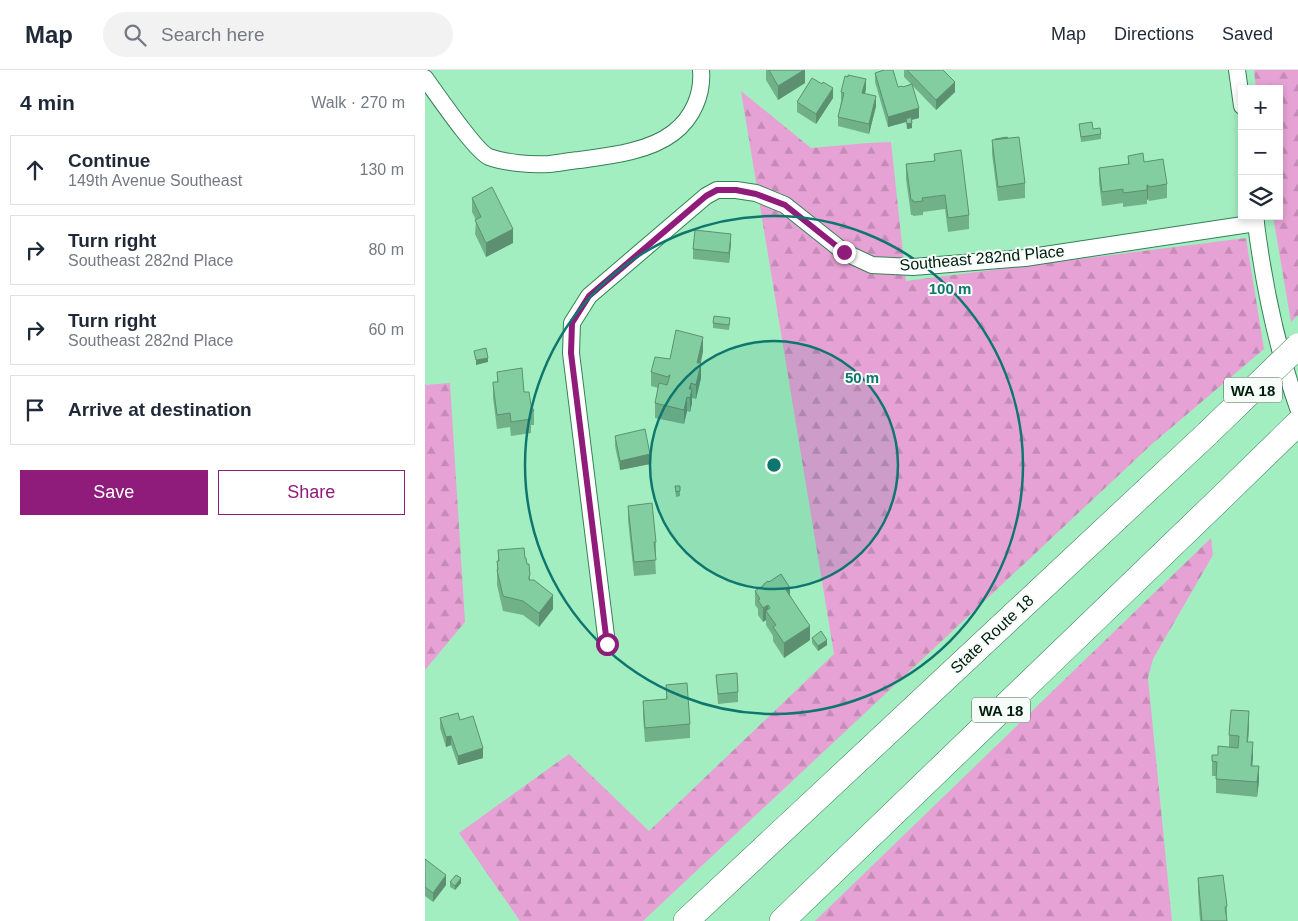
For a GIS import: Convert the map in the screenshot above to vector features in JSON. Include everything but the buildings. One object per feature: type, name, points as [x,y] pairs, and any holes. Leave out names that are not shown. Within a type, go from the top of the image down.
[{"type":"highway","name":"State Route 18","points":[[685,921],[1208,433],[1298,346]]},
{"type":"highway","name":"WA 18","points":[[782,921],[1298,423]]},
{"type":"street","points":[[425,78],[469,138],[487,157],[512,162],[548,164],[629,152],[655,143],[673,133],[687,118],[696,104],[701,91],[701,70]]},
{"type":"street","points":[[1237,70],[1239,85]]},
{"type":"street","name":"Southeast 282nd Place","points":[[607,644],[571,353],[572,323],[589,296],[706,196],[717,190],[736,190],[756,194],[785,205],[844,252],[872,265],[880,266],[913,267],[1025,258],[1256,220]]},
{"type":"street","points":[[1256,220],[1264,279],[1273,323],[1298,408]]},
{"type":"green space","points":[[1254,70],[1298,70],[1298,315],[1291,322],[1274,220],[1283,220],[1283,85],[1256,85]]},
{"type":"green space","points":[[741,91],[811,148],[891,142],[906,281],[1246,238],[1264,349],[1152,444],[643,921],[520,921],[459,833],[569,754],[649,831],[834,654]]},
{"type":"green space","points":[[450,383],[465,622],[425,670],[425,385]]},
{"type":"green space","points":[[1211,538],[1213,555],[1153,659],[1148,678],[1172,921],[815,921]]},
{"type":"route","points":[[607,644],[571,353],[572,323],[589,296],[706,196],[717,190],[736,190],[756,194],[785,205],[844,252]]}]
